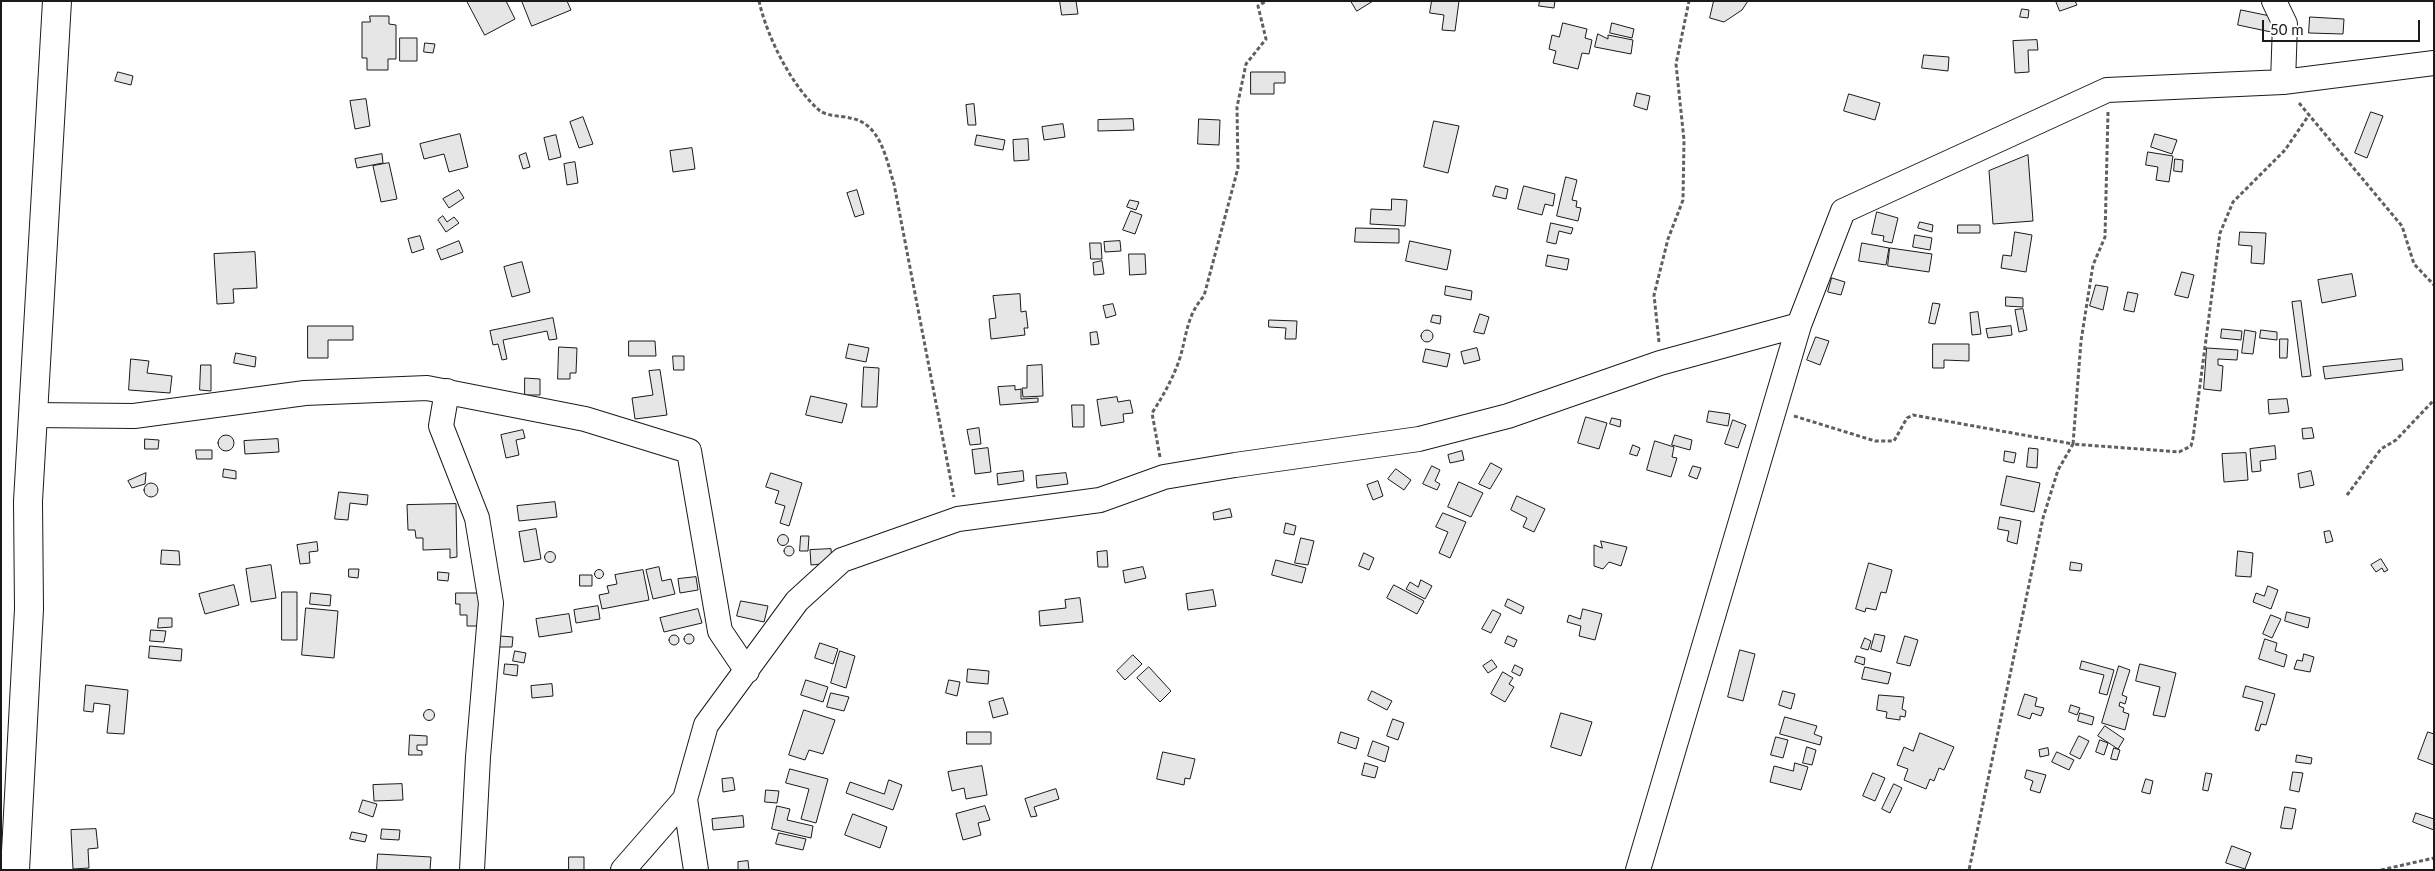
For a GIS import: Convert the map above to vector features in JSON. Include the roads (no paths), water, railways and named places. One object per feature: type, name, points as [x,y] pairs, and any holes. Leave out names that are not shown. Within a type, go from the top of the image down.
[{"type":"main road","points":[[16,870],[30,609],[28,501],[32,415],[57,1]]},
{"type":"street","points":[[2274,1],[2285,24],[2283,82]]},
{"type":"street","points":[[1638,870],[1799,325],[1843,211],[2107,90],[2283,82],[2434,63]]},
{"type":"street","points":[[623,870],[684,799],[706,725],[797,602],[842,560],[958,519],[1100,500],[1164,477],[1235,465],[1418,440],[1508,416],[1660,363],[1799,325]]},
{"type":"street","points":[[32,415],[134,416],[305,393],[427,388],[585,419],[689,451],[720,631],[747,671]]},
{"type":"street","points":[[447,391],[441,426],[477,518],[491,603],[478,757],[472,870]]},
{"type":"street","points":[[684,799],[696,870]]}]
